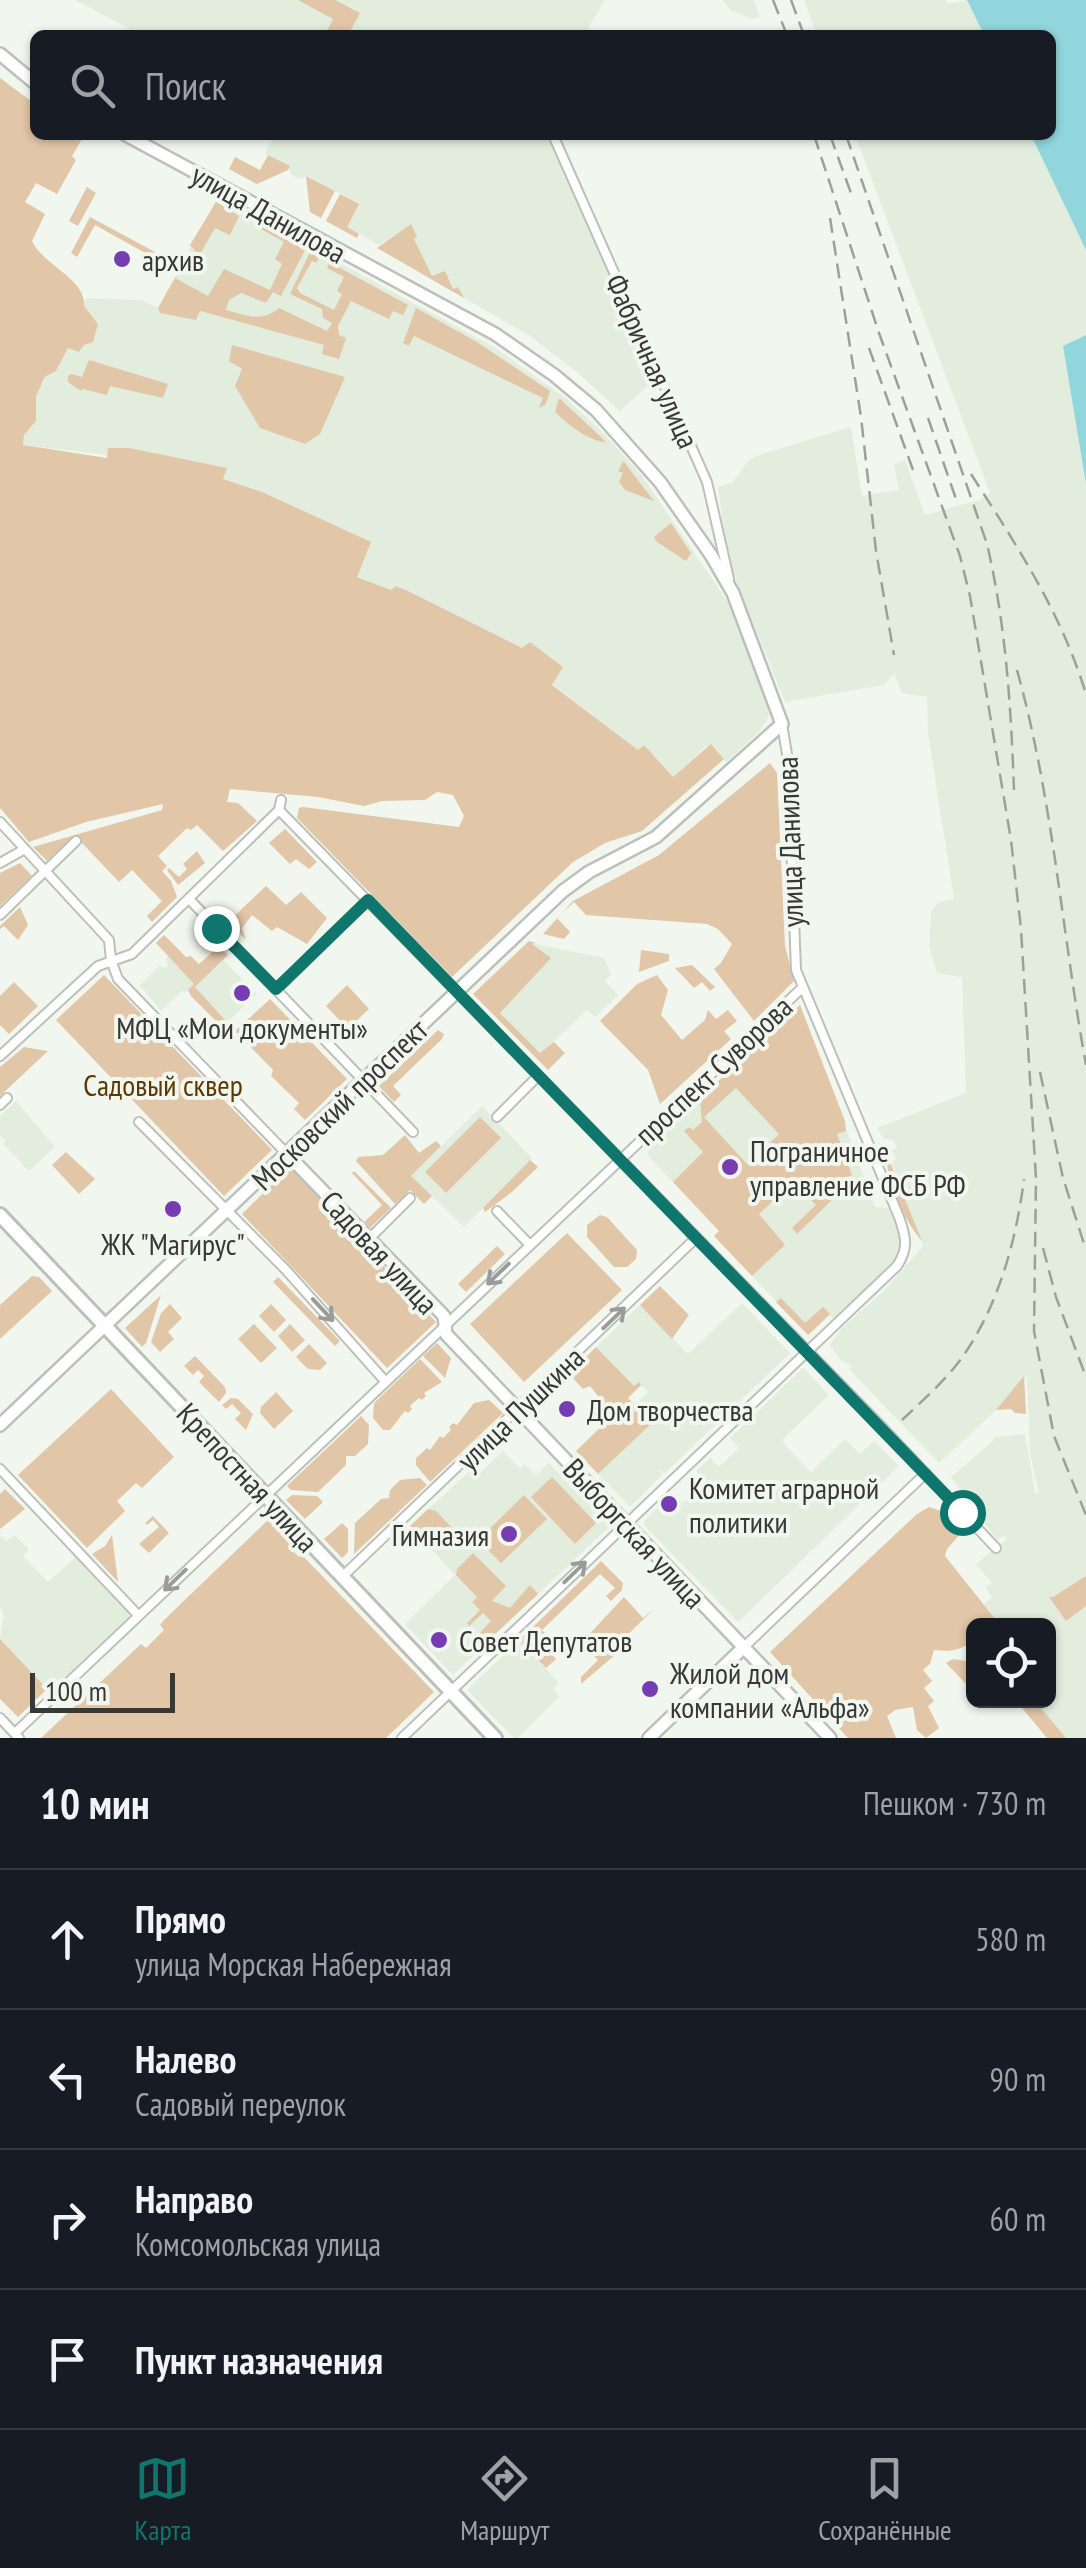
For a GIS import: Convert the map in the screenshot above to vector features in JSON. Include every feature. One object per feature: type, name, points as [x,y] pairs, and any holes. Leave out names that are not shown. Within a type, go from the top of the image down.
[{"type":"main road","name":"Крепостная улица","points":[[0,1215],[496,1738]]},
{"type":"street","points":[[0,54],[30,80]]},
{"type":"street","name":"улица Данилова","points":[[135,140],[474,322],[566,384],[612,426],[689,521],[733,594],[782,724],[788,760],[794,960],[907,1244],[898,1266],[807,1350]]},
{"type":"street","name":"Фабричная улица","points":[[555,140],[707,482],[733,594]]},
{"type":"street","points":[[689,521],[696,526],[705,525],[713,511]]},
{"type":"street","name":"Московский проспект","points":[[0,1425],[563,891],[589,872],[656,837],[782,724]]},
{"type":"street","points":[[0,1056],[43,1023],[98,966],[132,954],[279,810],[282,800]]},
{"type":"street","points":[[279,810],[996,1548]]},
{"type":"street","name":"Садовая улица","points":[[0,822],[109,940],[118,979],[444,1316],[445,1325]]},
{"type":"street","points":[[0,915],[76,841]]},
{"type":"street","points":[[0,863],[23,850]]},
{"type":"street","points":[[189,899],[413,1132]]},
{"type":"street","points":[[276,989],[368,900]]},
{"type":"street","name":"проспект Суворова","points":[[17,1736],[138,1616],[803,986]]},
{"type":"street","points":[[498,1117],[538,1076]]},
{"type":"street","points":[[139,1122],[386,1380]]},
{"type":"street","points":[[369,1239],[410,1198]]},
{"type":"street","points":[[497,1211],[529,1244]]},
{"type":"street","name":"улица Пушкина","points":[[342,1578],[696,1238]]},
{"type":"street","name":"Выборгская улица","points":[[445,1325],[446,1334],[830,1738]]},
{"type":"street","points":[[402,1738],[807,1350]]},
{"type":"street","points":[[0,1469],[138,1616]]},
{"type":"street","points":[[649,1738],[926,1472]]},
{"type":"street","points":[[0,1718],[17,1736]]},
{"type":"shaded area","points":[[75,0],[605,0],[587,30],[132,30]]},
{"type":"shaded area","points":[[723,0],[754,0],[760,17],[752,19],[731,11]]},
{"type":"shaded area","points":[[804,0],[945,0],[948,4],[967,0],[982,30],[815,30]]},
{"type":"shaded area","points":[[272,140],[549,140],[655,377],[620,411],[527,334],[429,278],[406,228],[379,245],[347,227],[358,203],[307,176],[299,179],[291,174],[289,166],[265,153]]},
{"type":"shaded area","points":[[857,140],[1033,140],[1086,250],[1086,335],[1063,346],[1086,484],[1086,1738],[1066,1738],[1041,1708],[1056,1708],[1056,1618],[995,1618],[984,1604],[992,1597],[986,1588],[992,1583],[976,1564],[1007,1539],[1004,1536],[997,1540],[951,1477],[994,1437],[1025,1434],[1035,1493],[1039,1493],[1030,1454],[1027,1376],[1003,1404],[939,1463],[829,1345],[923,1246],[891,1165],[896,1158],[892,1151],[897,1148],[877,1128],[966,1093],[962,977],[937,973],[929,947],[931,911],[939,902],[954,899],[928,733],[927,697],[902,693],[894,674],[883,685],[785,702],[728,560],[718,487],[733,482],[749,460],[759,455],[851,427],[862,496],[899,490],[894,465],[905,460],[925,515],[979,500],[990,493]]},
{"type":"shaded area","points":[[218,197],[494,347],[568,400],[605,435],[642,476],[732,608],[767,701],[769,716],[759,732],[726,762],[714,746],[706,746],[673,778],[644,745],[638,750],[552,684],[563,667],[530,642],[522,649],[406,590],[396,586],[391,590],[356,576],[371,543],[262,492],[223,479],[226,469],[23,445],[24,435],[36,421],[36,396],[68,348],[86,298],[142,300],[158,308]]},
{"type":"shaded area","points":[[530,943],[604,958],[611,974],[605,981],[618,995],[595,1017],[587,1010],[541,1054],[479,992]]},
{"type":"shaded area","points":[[169,956],[195,984],[161,1011],[140,985],[159,966],[166,968]]},
{"type":"shaded area","points":[[223,960],[257,994],[227,1022],[195,987]]},
{"type":"shaded area","points":[[800,1005],[875,1207],[890,1208],[901,1240],[895,1259],[879,1276],[808,1335],[714,1236],[719,1231],[649,1157],[647,1148]]},
{"type":"shaded area","points":[[16,1101],[55,1147],[29,1171],[3,1144],[6,1141],[0,1135],[0,1116]]},
{"type":"shaded area","points":[[482,1106],[532,1158],[464,1227],[411,1176]]},
{"type":"shaded area","points":[[742,1303],[790,1353],[664,1474],[659,1469],[662,1475],[630,1507],[598,1474],[651,1423],[635,1406],[648,1392],[639,1383],[634,1387],[596,1347],[640,1305],[688,1354]]},
{"type":"shaded area","points":[[803,1368],[829,1395],[782,1440],[811,1472],[845,1439],[860,1454],[874,1441],[899,1466],[738,1622],[644,1521],[673,1493],[682,1503],[686,1500],[690,1504],[709,1486],[696,1471],[710,1458],[719,1467],[739,1448],[730,1438]]},
{"type":"shaded area","name":"Гимназия","points":[[503,1451],[520,1468],[525,1464],[536,1475],[549,1463],[610,1526],[453,1675],[405,1624],[455,1575],[410,1526],[473,1468],[480,1473]]},
{"type":"shaded area","points":[[14,1535],[29,1549],[23,1556],[48,1582],[76,1557],[131,1615],[49,1692],[0,1639],[4,1613],[0,1608],[0,1536],[7,1541]]},
{"type":"shaded area","points":[[519,1640],[558,1682],[554,1690],[559,1697],[514,1738],[467,1690]]},
{"type":"green space","points":[[298,0],[335,0],[360,13],[351,30],[328,30],[333,19]]},
{"type":"green space","points":[[0,78],[30,100],[30,140],[81,140],[72,156],[76,160],[57,194],[36,183],[25,202],[45,214],[32,241],[79,288],[84,306],[98,324],[93,342],[79,352],[68,348],[56,371],[45,377],[36,396],[36,421],[24,435],[23,445],[107,458],[108,448],[129,448],[227,468],[223,479],[262,492],[371,542],[357,577],[391,590],[396,586],[406,590],[522,648],[530,642],[563,667],[552,685],[638,750],[644,745],[673,777],[711,744],[724,759],[642,831],[605,843],[573,862],[452,977],[297,818],[299,808],[303,807],[459,827],[464,816],[453,795],[437,792],[425,800],[382,801],[364,806],[318,797],[230,789],[227,802],[238,803],[257,821],[223,851],[197,825],[191,830],[187,828],[158,856],[167,866],[162,871],[177,897],[152,922],[147,916],[162,901],[132,870],[119,882],[83,844],[72,838],[47,861],[33,847],[162,810],[163,804],[86,822],[29,842],[0,808]]},
{"type":"green space","points":[[268,155],[290,166],[288,170],[257,184],[229,169],[235,157],[260,170]]},
{"type":"green space","points":[[306,176],[335,191],[321,218],[310,212]]},
{"type":"green space","points":[[87,187],[96,193],[78,226],[69,221]]},
{"type":"green space","points":[[340,194],[359,204],[347,227],[359,234],[357,238],[326,221]]},
{"type":"green space","points":[[216,202],[239,216],[230,235],[215,228],[199,256],[190,245]]},
{"type":"green space","points":[[90,217],[168,259],[165,264],[95,225],[77,257],[71,253]]},
{"type":"green space","points":[[256,222],[305,250],[281,296],[273,292],[266,303],[241,293],[229,300],[226,310],[260,317],[279,308],[327,331],[332,323],[323,318],[322,309],[290,294],[310,252],[319,257],[316,263],[312,261],[297,288],[300,293],[334,310],[342,294],[337,291],[344,277],[327,268],[329,262],[408,305],[403,315],[393,311],[389,319],[351,301],[338,326],[339,335],[346,338],[339,359],[322,354],[324,345],[200,311],[196,320],[160,313],[158,308],[175,278],[208,296],[224,269],[270,290],[282,264],[275,259],[284,242],[254,225]]},
{"type":"green space","points":[[411,224],[432,276],[445,271],[453,289],[458,287],[464,298],[377,248]]},
{"type":"green space","points":[[416,308],[477,342],[550,391],[546,404],[539,408],[543,398],[414,336],[409,346],[403,343]]},
{"type":"green space","points":[[232,345],[345,377],[320,434],[305,444],[260,428],[235,386],[242,369],[229,361]]},
{"type":"green space","points":[[89,360],[168,384],[163,398],[110,386],[107,395],[81,391],[68,382],[68,376],[82,377]]},
{"type":"green space","points":[[559,398],[606,443],[579,431],[555,412]]},
{"type":"green space","points":[[623,462],[654,501],[625,490],[619,482],[623,473],[618,471]]},
{"type":"green space","points":[[671,523],[691,553],[686,561],[654,537]]},
{"type":"green space","points":[[770,763],[777,773],[785,946],[794,981],[754,1021],[714,969],[732,944],[718,929],[707,924],[586,915],[574,902],[561,914],[573,901],[659,855]]},
{"type":"green space","points":[[285,829],[317,862],[309,869],[296,859],[290,864],[269,843]]},
{"type":"green space","points":[[197,851],[205,863],[178,885],[167,870],[179,877],[187,869],[183,864]]},
{"type":"green space","points":[[20,863],[32,876],[0,906],[0,873]]},
{"type":"green space","points":[[266,886],[286,905],[301,892],[327,918],[307,944],[277,927],[272,931],[252,915],[242,928],[246,940],[228,922]]},
{"type":"green space","points":[[20,907],[28,925],[18,940],[0,926]]},
{"type":"green space","points":[[557,918],[570,932],[564,939],[543,934]]},
{"type":"green space","points":[[164,935],[199,964],[219,946],[228,955],[195,987],[227,1022],[218,1023],[191,996],[188,990],[194,984],[156,943]]},
{"type":"green space","points":[[529,941],[551,958],[500,1013],[540,1053],[554,1042],[565,1053],[548,1070],[473,994]]},
{"type":"green space","points":[[641,950],[669,954],[669,961],[639,972]]},
{"type":"green space","points":[[692,965],[715,987],[710,991],[702,982],[694,988],[675,968]]},
{"type":"green space","name":"Садовый сквер","points":[[104,975],[272,1150],[224,1196],[56,1020]]},
{"type":"green space","points":[[657,975],[668,990],[661,1015],[682,1040],[705,1020],[708,1010],[716,1019],[728,1010],[737,1021],[724,1031],[731,1039],[660,1104],[648,1070],[600,1021],[637,984]]},
{"type":"green space","points":[[14,982],[38,1006],[9,1034],[0,1025],[0,996]]},
{"type":"green space","points":[[347,985],[369,1009],[348,1029],[326,1006]]},
{"type":"green space","points":[[270,999],[347,1079],[305,1120],[294,1109],[299,1103],[235,1031]]},
{"type":"green space","points":[[800,1005],[845,1121],[846,1131],[837,1134],[852,1175],[835,1181],[839,1193],[797,1234],[792,1228],[816,1205],[793,1182],[759,1214],[785,1245],[752,1276],[714,1236],[719,1231],[673,1182],[703,1152],[684,1131],[689,1127],[693,1130],[702,1122],[700,1098]],"holes":[[[736,1088],[779,1134],[748,1165],[704,1117]]]},
{"type":"green space","points":[[438,1030],[444,1034],[442,1039],[393,1086],[401,1095],[394,1102],[379,1086]]},
{"type":"green space","points":[[24,1047],[48,1051],[0,1096],[0,1067]]},
{"type":"green space","points":[[480,1117],[501,1138],[446,1193],[425,1172]]},
{"type":"green space","points":[[405,1135],[419,1153],[436,1141],[441,1146],[411,1176],[432,1196],[424,1204],[410,1190],[395,1204],[356,1161],[358,1157],[383,1155]]},
{"type":"green space","points":[[66,1152],[95,1179],[79,1194],[52,1165]]},
{"type":"green space","points":[[530,1160],[538,1167],[485,1212],[483,1208]]},
{"type":"green space","points":[[887,1161],[891,1165],[922,1241],[898,1203]]},
{"type":"green space","name":"Садовый сквер","points":[[290,1167],[436,1322],[387,1368],[242,1214]]},
{"type":"green space","points":[[354,1171],[391,1208],[370,1228],[364,1222],[382,1205]]},
{"type":"green space","points":[[600,1215],[607,1217],[637,1250],[636,1259],[627,1267],[614,1267],[587,1237],[587,1225]]},
{"type":"green space","points":[[567,1233],[622,1290],[524,1382],[470,1324]]},
{"type":"green space","points":[[497,1246],[505,1254],[466,1292],[458,1284]]},
{"type":"green space","points":[[32,1276],[39,1277],[52,1291],[0,1339],[0,1305]]},
{"type":"green space","points":[[278,1277],[340,1341],[335,1346],[273,1282]]},
{"type":"green space","points":[[660,1286],[689,1315],[672,1339],[640,1305]]},
{"type":"green space","points":[[161,1295],[146,1343],[142,1347],[125,1328]]},
{"type":"green space","points":[[781,1298],[805,1323],[823,1307],[830,1314],[808,1335],[776,1302]]},
{"type":"green space","points":[[170,1304],[182,1318],[168,1332],[174,1339],[160,1352],[151,1342],[161,1313]]},
{"type":"green space","points":[[271,1304],[286,1320],[274,1332],[259,1316]]},
{"type":"green space","points":[[254,1324],[277,1348],[261,1363],[238,1339]]},
{"type":"green space","points":[[290,1324],[305,1340],[292,1352],[278,1336]]},
{"type":"green space","points":[[437,1343],[451,1358],[445,1378],[423,1356]]},
{"type":"green space","points":[[309,1344],[327,1363],[320,1370],[308,1369],[296,1357]]},
{"type":"green space","points":[[596,1347],[634,1386],[639,1382],[641,1385],[628,1398],[652,1423],[598,1474],[576,1451],[613,1415],[590,1386],[583,1389],[569,1374]]},
{"type":"green space","points":[[195,1356],[225,1387],[226,1393],[219,1402],[199,1382],[204,1376],[198,1370],[193,1375],[184,1366]]},
{"type":"green space","points":[[420,1359],[442,1382],[424,1393],[426,1396],[410,1406],[412,1409],[405,1411],[390,1430],[383,1430],[373,1418],[374,1403]]},
{"type":"green space","points":[[1024,1376],[1026,1414],[996,1410]]},
{"type":"green space","points":[[111,1389],[174,1457],[142,1488],[136,1483],[117,1501],[125,1511],[87,1548],[18,1475]]},
{"type":"green space","points":[[276,1392],[293,1411],[274,1429],[260,1413]]},
{"type":"green space","points":[[231,1398],[238,1399],[253,1414],[246,1430],[235,1419],[241,1413],[232,1404],[226,1409],[222,1405]]},
{"type":"green space","points":[[489,1400],[503,1413],[430,1482],[416,1465],[416,1458],[427,1448],[430,1450],[440,1436],[443,1438],[453,1423],[457,1425],[474,1403]]},
{"type":"green space","points":[[361,1416],[369,1425],[368,1444],[355,1456],[346,1456],[346,1465],[318,1492],[291,1490],[287,1486]]},
{"type":"green space","points":[[552,1477],[596,1523],[575,1544],[531,1497]]},
{"type":"green space","points":[[420,1478],[427,1485],[354,1554],[355,1523],[381,1499],[389,1498],[390,1490],[400,1480]]},
{"type":"green space","points":[[5,1489],[25,1509],[0,1529],[0,1494]]},
{"type":"green space","points":[[292,1495],[317,1496],[323,1502],[305,1519],[286,1500]]},
{"type":"green space","points":[[524,1495],[547,1519],[501,1563],[478,1540]]},
{"type":"green space","points":[[929,1507],[941,1511],[962,1532],[945,1556],[994,1618],[966,1618],[966,1644],[950,1651],[934,1650],[930,1664],[923,1670],[932,1681],[924,1688],[934,1701],[928,1706],[939,1728],[926,1738],[917,1730],[913,1707],[895,1710],[887,1716],[896,1738],[848,1738],[770,1652]]},
{"type":"green space","points":[[428,1509],[436,1511],[457,1533],[454,1540],[447,1533],[430,1547],[410,1526]]},
{"type":"green space","points":[[153,1516],[169,1533],[149,1553],[139,1544],[159,1527],[153,1520],[145,1523]]},
{"type":"green space","points":[[268,1520],[296,1549],[294,1552],[302,1555],[434,1692],[386,1738],[41,1738],[141,1644],[146,1648],[164,1630],[160,1625],[164,1620]]},
{"type":"green space","points":[[342,1523],[348,1529],[348,1552],[342,1558],[324,1539]]},
{"type":"green space","points":[[112,1535],[118,1582],[92,1554],[105,1546]]},
{"type":"green space","points":[[473,1553],[506,1586],[492,1601],[510,1608],[530,1585],[538,1594],[484,1644],[477,1636],[491,1621],[483,1613],[469,1626],[467,1623],[480,1610],[472,1602],[477,1597],[456,1575]]},
{"type":"green space","points":[[601,1561],[623,1583],[622,1590],[611,1601],[606,1596],[615,1588],[600,1574],[542,1630],[555,1645],[564,1637],[569,1642],[554,1650],[532,1628]]},
{"type":"green space","points":[[1086,1576],[1086,1606],[1066,1621],[1049,1597]]},
{"type":"green space","points":[[624,1597],[643,1618],[654,1609],[614,1648],[616,1654],[581,1684],[581,1677],[598,1660],[581,1643]]},
{"type":"green space","points":[[529,1631],[556,1659],[546,1668],[519,1640]]},
{"type":"green space","points":[[0,1639],[47,1689],[18,1717],[0,1699]]},
{"type":"green space","points":[[953,1659],[966,1661],[966,1684],[946,1663]]},
{"type":"green space","points":[[1022,1708],[1041,1708],[1066,1738],[1047,1738]]},
{"type":"water","points":[[967,0],[1086,0],[1086,250],[1033,140],[1056,140],[1056,30],[982,30]]},
{"type":"water","points":[[1086,335],[1086,484],[1063,346]]},
{"type":"railway","points":[[773,0],[785,30]]},
{"type":"railway","points":[[791,0],[802,30]]},
{"type":"railway","points":[[816,140],[879,333],[960,556],[970,596],[1011,840],[1021,929],[1036,1179],[1034,1331],[1054,1436],[1086,1515]]},
{"type":"railway","points":[[832,140],[852,196]]},
{"type":"railway","points":[[848,140],[987,544],[1006,666],[1014,790]]},
{"type":"railway","points":[[830,218],[894,655]]},
{"type":"railway","points":[[869,348],[913,470]]},
{"type":"railway","points":[[928,418],[956,499]]},
{"type":"railway","points":[[971,474],[1051,607],[1086,694]]},
{"type":"railway","points":[[1017,670],[1040,768],[1086,1065]]},
{"type":"railway","points":[[1040,1072],[1063,1178],[1086,1250]]},
{"type":"railway","points":[[902,1420],[954,1367],[985,1318],[1010,1250],[1024,1179]]},
{"type":"railway","points":[[1043,1248],[1056,1297],[1086,1377]]},
{"type":"place","name":"архив","points":[[122,259]]},
{"type":"place","name":"МФЦ «Мои документы»","points":[[242,993]]},
{"type":"place","name":"Пограничное управление ФСБ РФ","points":[[730,1167]]},
{"type":"place","name":"ЖК \"Магирус\"","points":[[173,1209]]},
{"type":"place","name":"Дом творчества","points":[[567,1409]]},
{"type":"place","name":"Комитет аграрной политики","points":[[669,1504]]},
{"type":"place","name":"Гимназия","points":[[509,1534]]},
{"type":"place","name":"Совет Депутатов","points":[[439,1640]]},
{"type":"place","name":"Жилой дом компании «Альфа»","points":[[650,1689]]},
{"type":"route","points":[[216,928],[276,989],[368,900],[962,1512]]}]
